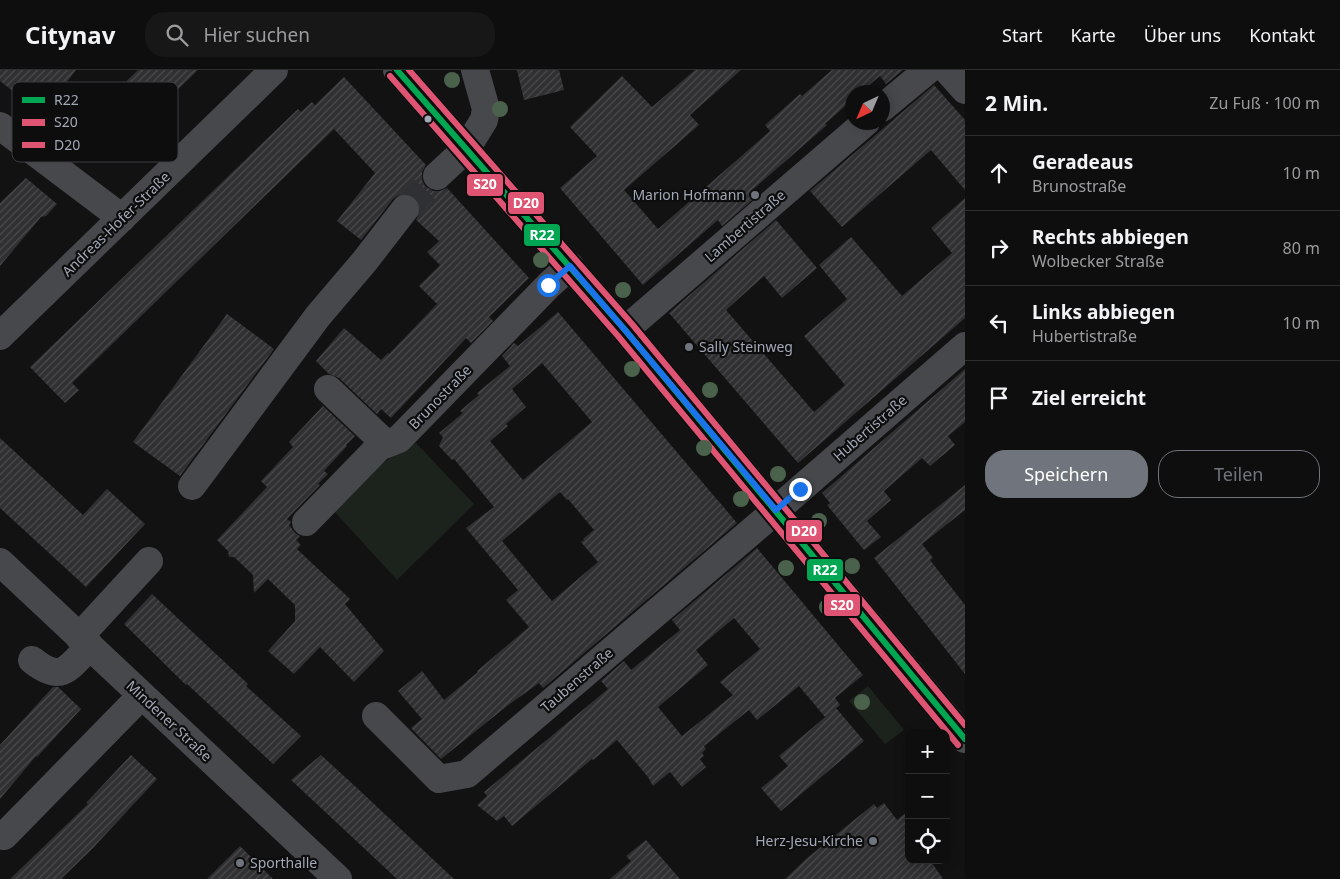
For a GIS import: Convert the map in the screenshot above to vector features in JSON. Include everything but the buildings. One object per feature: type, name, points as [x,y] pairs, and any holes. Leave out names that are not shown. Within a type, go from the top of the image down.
[{"type":"main road","points":[[396,70],[625,330],[965,739]]},
{"type":"street","name":"Andreas-Hofer-Straße","points":[[0,336],[274,70]]},
{"type":"street","points":[[436,176],[466,148],[484,120],[486,109],[475,70]]},
{"type":"street","points":[[890,101],[928,70]]},
{"type":"street","points":[[947,70],[965,90]]},
{"type":"street","points":[[0,126],[12,135]]},
{"type":"street","name":"Lambertistraße","points":[[625,330],[857,130]]},
{"type":"street","points":[[48,162],[122,218]]},
{"type":"street","points":[[192,486],[318,316],[364,262],[405,209]]},
{"type":"street","name":"Brunostraße","points":[[306,522],[379,447],[400,439],[548,285],[570,266]]},
{"type":"street","name":"Hubertistraße","points":[[776,510],[965,346]]},
{"type":"street","points":[[328,389],[386,444]]},
{"type":"street","name":"Taubenstraße","points":[[376,716],[439,779],[467,774],[776,510]]},
{"type":"street","points":[[32,660],[42,668],[52,672],[60,673],[66,670],[84,641],[149,561]]},
{"type":"street","name":"Mindener Straße","points":[[0,562],[338,879]]},
{"type":"street","points":[[4,836],[142,695]]},
{"type":"shaded area","points":[[416,443],[474,504],[397,580],[333,510],[367,472]]},
{"type":"shaded area","points":[[868,686],[904,730],[885,744],[849,701]]},
{"type":"tunnel","points":[[405,209],[437,176]]},
{"type":"transit line","name":"R22","points":[[397,70],[625,330],[965,739]]},
{"type":"transit line","name":"D20","points":[[409,70],[632,324],[965,725]]},
{"type":"transit line","name":"S20","points":[[390,76],[618,336],[958,745]]},
{"type":"place","name":"Marion Hofmann","points":[[755,195]]},
{"type":"place","name":"Sally Steinweg","points":[[689,347]]},
{"type":"place","name":"Herz-Jesu-Kirche","points":[[873,841]]},
{"type":"place","name":"Sporthalle","points":[[240,863]]},
{"type":"route","points":[[548,285],[570,266],[776,510],[800,489]]}]
